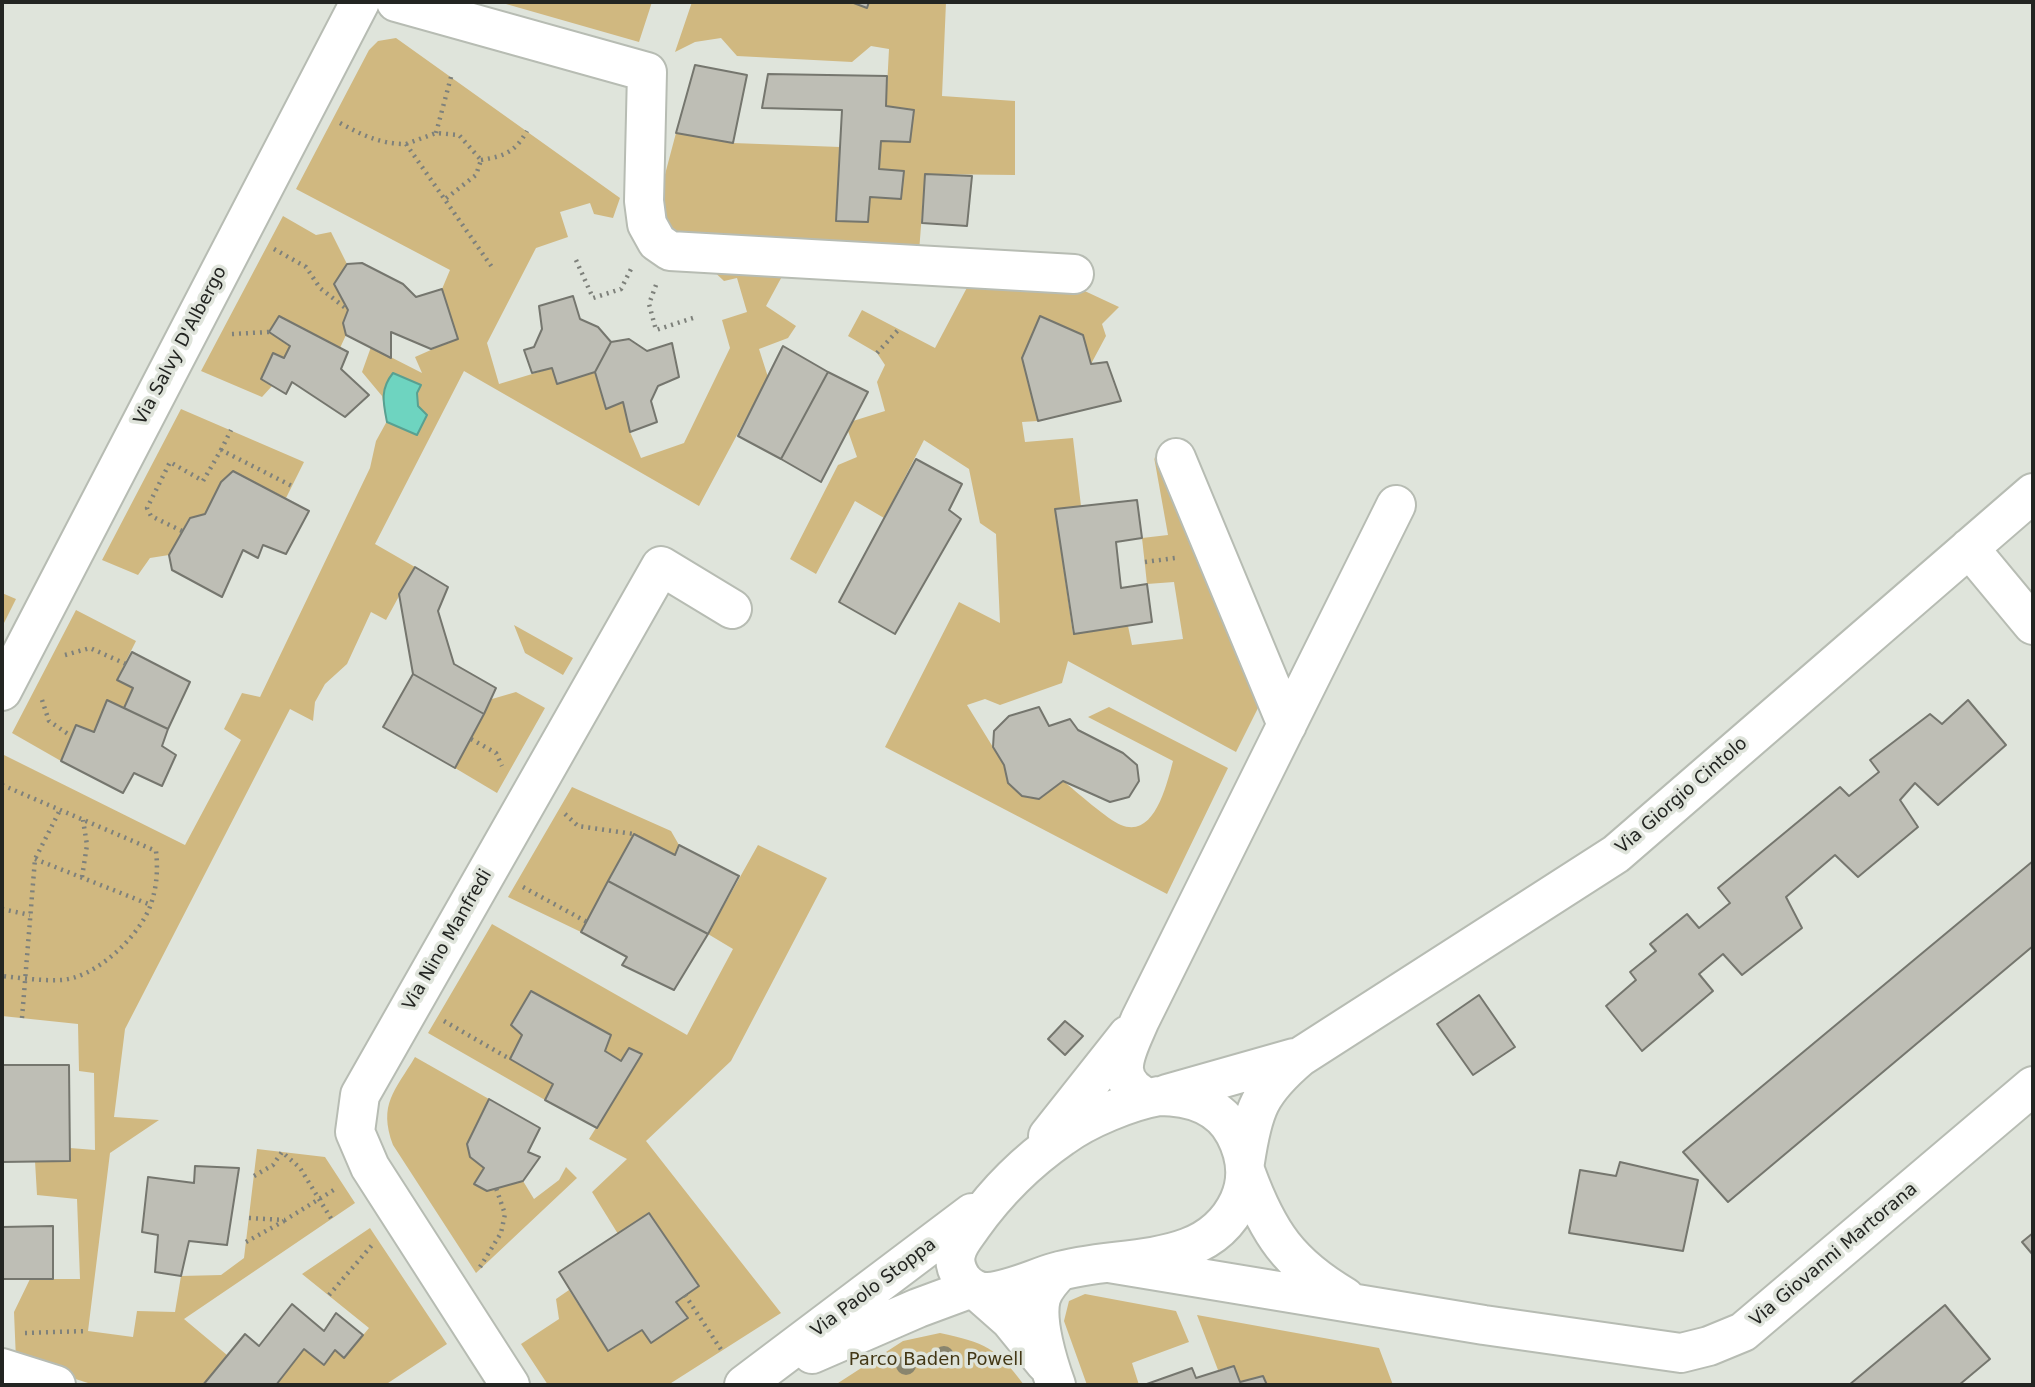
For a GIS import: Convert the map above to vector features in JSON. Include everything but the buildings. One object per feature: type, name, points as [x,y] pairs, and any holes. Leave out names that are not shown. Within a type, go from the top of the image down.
[{"type":"street","name":"Via Salvy D'Albergo","points":[[2,691],[360,2]]},
{"type":"street","points":[[396,2],[647,72],[644,201],[647,224],[657,242],[670,251],[1074,274]]},
{"type":"street","points":[[1176,458],[1287,725]]},
{"type":"street","name":"Via Giorgio Cintolo","points":[[1109,1263],[1181,1251],[1219,1231],[1233,1214],[1242,1195],[1250,1131],[1261,1099],[1275,1078],[1300,1057],[1616,854],[2033,493]]},
{"type":"street","points":[[1356,1303],[1317,1280],[1297,1262],[1272,1231],[1257,1204],[1245,1167],[1243,1151],[1234,1131],[1220,1115],[1202,1103],[1181,1096],[1154,1097],[1134,1090],[1123,1070],[1123,1063],[1140,1020],[1396,505]]},
{"type":"street","points":[[1969,548],[2033,625]]},
{"type":"street","name":"Via Nino Manfredi","points":[[510,1385],[370,1167],[355,1132],[360,1095],[661,566],[732,609]]},
{"type":"street","points":[[1054,1378],[1010,1320],[961,1277],[957,1269],[956,1253],[959,1245],[1006,1184],[1090,1086],[1140,1020]]},
{"type":"street","name":"Via Giorgio Cintolo","points":[[1006,1184],[1063,1135],[1095,1119],[1154,1097],[1300,1057]]},
{"type":"street","name":"Via Giovanni Martorana","points":[[1109,1263],[1484,1325],[1681,1353],[1709,1346],[1743,1332],[2033,1086]]},
{"type":"street","name":"Via Paolo Stoppa","points":[[750,1382],[1006,1184]]},
{"type":"street","name":"Via Paolo Stoppa","points":[[750,1382],[918,1308],[974,1289],[989,1292],[1060,1270],[1109,1263]]},
{"type":"street","points":[[1054,1378],[1040,1317],[1041,1296],[1060,1270]]},
{"type":"street","points":[[8,1351],[56,1385]]},
{"type":"path","points":[[436,133],[452,77]]},
{"type":"path","points":[[333,119],[367,138],[388,144],[406,144],[436,133],[458,135],[481,160]]},
{"type":"path","points":[[481,160],[500,157],[518,147],[527,131]]},
{"type":"path","points":[[406,144],[494,270]]},
{"type":"path","points":[[444,200],[475,175],[481,160]]},
{"type":"path","points":[[267,246],[306,267],[320,288],[348,310]]},
{"type":"path","points":[[576,260],[593,298],[621,289],[635,262]]},
{"type":"path","points":[[660,275],[649,304],[656,330],[696,317]]},
{"type":"path","points":[[877,354],[899,329]]},
{"type":"path","points":[[220,335],[269,332]]},
{"type":"path","points":[[182,531],[151,516],[147,508],[170,462],[203,481],[231,430]]},
{"type":"path","points":[[221,450],[292,486]]},
{"type":"path","points":[[1144,562],[1184,557]]},
{"type":"path","points":[[64,655],[90,648],[126,664]]},
{"type":"path","points":[[41,698],[49,721],[71,736]]},
{"type":"path","points":[[471,739],[496,753],[506,776]]},
{"type":"path","points":[[2,785],[156,851],[158,872],[151,905],[126,944],[92,970],[63,980],[2,976]]},
{"type":"path","points":[[559,809],[578,825],[634,834]]},
{"type":"path","points":[[22,1018],[35,859],[60,810]]},
{"type":"path","points":[[82,877],[87,845],[83,820]]},
{"type":"path","points":[[35,859],[151,905]]},
{"type":"path","points":[[516,883],[587,922]]},
{"type":"path","points":[[2,909],[30,915]]},
{"type":"path","points":[[438,1017],[510,1059]]},
{"type":"path","points":[[254,1176],[273,1165],[282,1152],[300,1168],[331,1220]]},
{"type":"path","points":[[246,1242],[343,1185]]},
{"type":"path","points":[[476,1273],[501,1233],[505,1214],[496,1188]]},
{"type":"path","points":[[249,1218],[285,1220]]},
{"type":"path","points":[[329,1295],[378,1238]]},
{"type":"path","points":[[685,1295],[722,1351]]},
{"type":"path","points":[[8,1351],[88,1331]]},
{"type":"green space","points":[[499,2],[652,2],[639,42]]},
{"type":"green space","points":[[692,2],[946,2],[942,96],[1015,101],[1015,175],[925,174],[919,252],[679,236],[665,221],[659,197],[676,133],[733,143],[840,147],[836,221],[868,222],[870,197],[901,198],[903,171],[879,169],[881,141],[909,142],[914,111],[886,106],[889,49],[871,46],[852,62],[737,56],[721,38],[695,42],[675,52]]},
{"type":"green space","points":[[396,38],[620,198],[613,218],[594,214],[590,203],[560,212],[568,237],[536,248],[487,343],[499,384],[552,368],[557,384],[595,372],[606,409],[623,402],[630,432],[641,458],[684,443],[730,348],[722,320],[747,312],[737,278],[724,281],[707,265],[786,269],[766,306],[796,326],[788,338],[759,349],[768,377],[699,506],[464,371],[375,544],[415,567],[386,620],[371,612],[347,664],[325,684],[315,702],[313,721],[290,709],[125,1029],[114,1117],[159,1120],[110,1153],[88,1331],[133,1337],[137,1311],[175,1312],[181,1276],[221,1275],[244,1258],[257,1149],[325,1157],[355,1203],[184,1319],[227,1355],[203,1385],[87,1385],[88,1383],[16,1360],[14,1312],[30,1279],[80,1279],[77,1199],[37,1195],[35,1161],[70,1161],[70,1148],[95,1150],[94,1073],[79,1071],[78,1024],[2,1016],[2,754],[185,845],[241,740],[224,729],[242,693],[260,697],[370,468],[376,441],[387,421],[382,396],[362,372],[371,347],[422,373],[415,357],[458,338],[442,289],[450,270],[296,189],[369,50],[378,41]]},
{"type":"green space","points":[[283,216],[316,235],[331,232],[347,264],[334,284],[348,310],[343,323],[346,335],[340,348],[279,316],[269,332],[290,346],[284,358],[273,353],[261,379],[272,386],[262,397],[201,371]]},
{"type":"green space","points":[[971,280],[1074,286],[1119,307],[1102,324],[1106,336],[1091,364],[1083,335],[1040,316],[1022,358],[1038,421],[1022,422],[1025,442],[1073,438],[1081,506],[1055,509],[1073,634],[1128,626],[1132,645],[1183,639],[1174,582],[1147,584],[1142,538],[1168,535],[1154,457],[1261,702],[1236,752],[1068,661],[1062,683],[1000,705],[985,699],[967,705],[1004,765],[1008,783],[1022,796],[1039,799],[1063,781],[1100,812],[1121,825],[1133,827],[1143,824],[1151,817],[1163,795],[1173,761],[1088,717],[1109,707],[1228,768],[1167,894],[885,747],[959,602],[1000,623],[996,534],[980,523],[969,469],[924,440],[884,518],[855,501],[816,574],[790,559],[838,465],[857,457],[848,431],[853,421],[885,411],[877,382],[885,365],[877,353],[848,336],[862,310],[935,348]]},
{"type":"green space","points":[[181,409],[304,462],[286,498],[233,471],[221,482],[205,514],[189,518],[169,555],[150,558],[138,575],[102,560]]},
{"type":"green space","points":[[2,593],[16,599],[2,627]]},
{"type":"green space","points":[[76,610],[136,641],[117,679],[133,688],[124,708],[107,701],[94,732],[76,726],[61,761],[12,733]]},
{"type":"green space","points":[[514,625],[573,658],[563,675],[525,653]]},
{"type":"green space","points":[[516,692],[545,708],[497,793],[455,768],[492,699]]},
{"type":"green space","points":[[572,787],[671,831],[679,845],[675,855],[587,922],[581,932],[508,897]]},
{"type":"green space","points":[[758,845],[827,878],[731,1061],[646,1141],[781,1313],[668,1385],[548,1385],[521,1344],[559,1319],[556,1299],[569,1290],[608,1351],[642,1330],[651,1342],[687,1318],[676,1302],[699,1286],[650,1214],[618,1234],[592,1192],[627,1159],[589,1139],[642,1054],[629,1049],[621,1061],[605,1051],[512,1025],[522,1035],[510,1059],[553,1084],[545,1100],[428,1033],[492,924],[687,1035],[733,949],[708,934]]},
{"type":"green space","points":[[415,1057],[489,1099],[467,1144],[470,1157],[484,1168],[487,1191],[523,1181],[534,1199],[559,1180],[566,1167],[577,1178],[476,1273],[393,1145],[389,1131],[387,1119],[391,1098]]},
{"type":"green space","points":[[370,1228],[447,1344],[385,1385],[276,1385],[304,1349],[324,1365],[335,1350],[344,1358],[369,1328],[302,1274]]},
{"type":"green space","points":[[1085,1294],[1176,1311],[1189,1342],[1132,1363],[1139,1385],[1087,1385],[1064,1321],[1069,1301]]},
{"type":"green space","points":[[1197,1315],[1379,1348],[1393,1385],[1267,1385],[1263,1376],[1240,1382],[1234,1366],[1218,1370]]},
{"type":"green space","name":"Parco Baden Powell","points":[[940,1333],[988,1348],[1005,1362],[1024,1385],[835,1385],[903,1341]]},
{"type":"water","points":[[393,373],[421,385],[417,393],[418,406],[427,415],[417,435],[387,422],[384,396],[386,385]]}]
